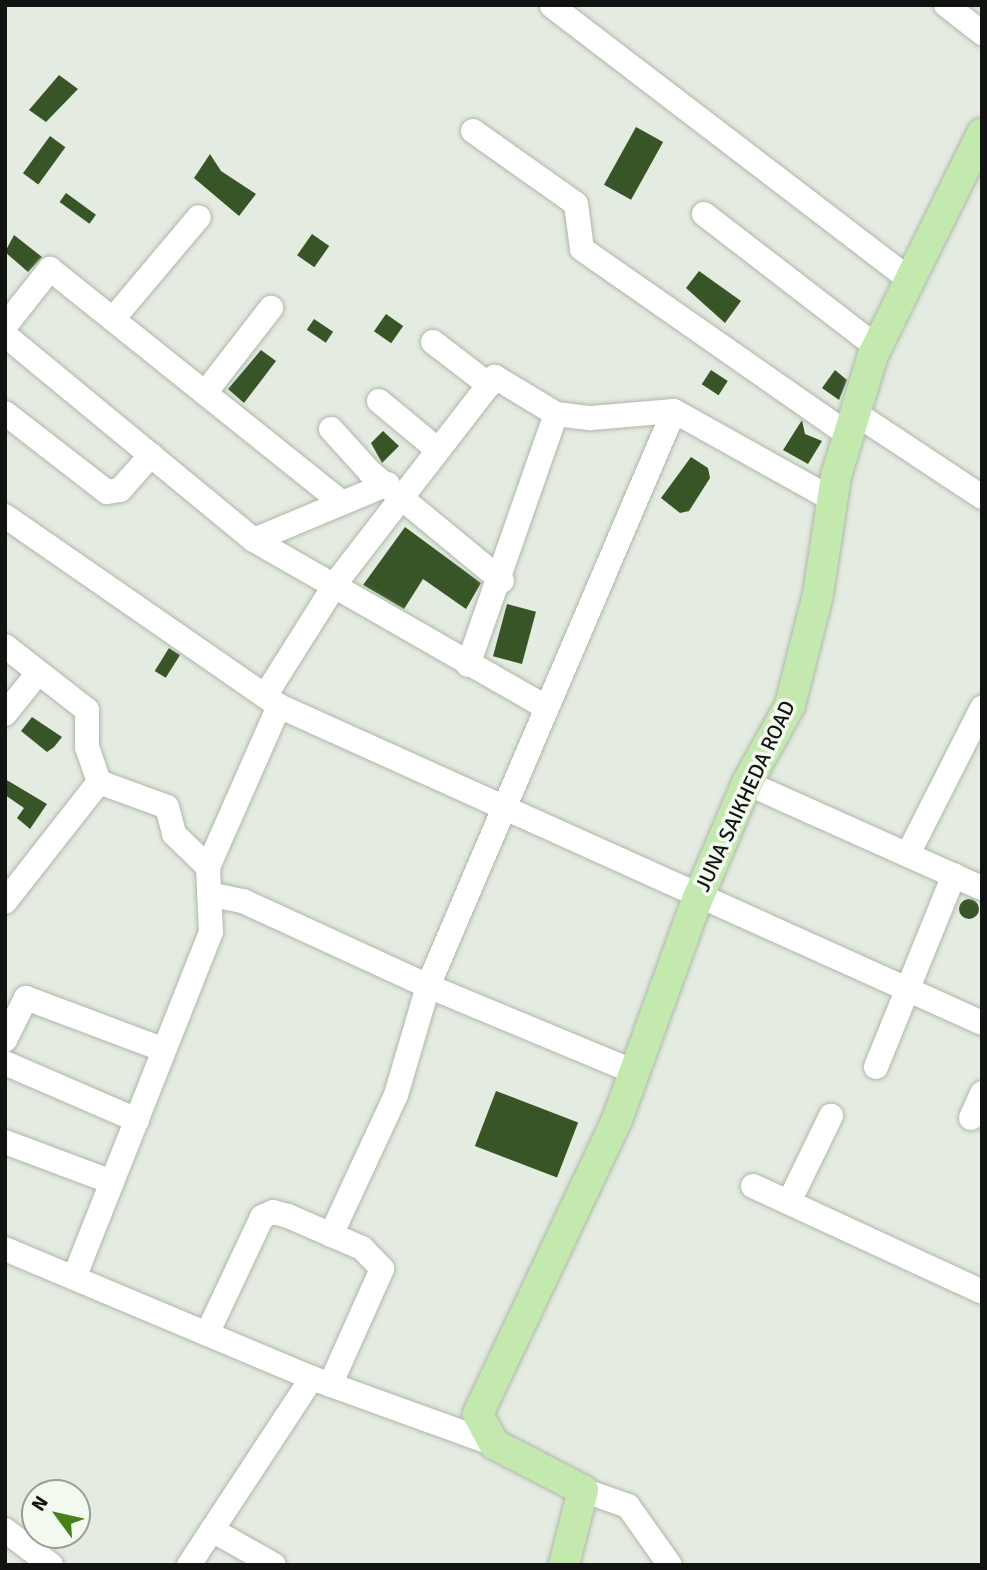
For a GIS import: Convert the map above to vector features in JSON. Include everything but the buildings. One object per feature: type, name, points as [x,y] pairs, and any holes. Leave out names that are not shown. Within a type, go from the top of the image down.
[{"type":"main road","name":"JUNA SAIKHEDA ROAD","points":[[494,1444],[478,1414],[516,1346],[635,1072],[698,898],[747,783],[790,705],[833,499],[852,424],[877,347],[982,133]]},
{"type":"main road","points":[[494,1444],[583,1490],[564,1565]]},
{"type":"street","points":[[946,5],[982,33]]},
{"type":"street","points":[[552,6],[910,280]]},
{"type":"street","points":[[473,131],[576,204],[582,249],[852,424],[982,497]]},
{"type":"street","points":[[704,214],[877,347]]},
{"type":"street","points":[[113,319],[199,217]]},
{"type":"street","points":[[5,326],[50,269],[341,502]]},
{"type":"street","points":[[205,393],[271,308]]},
{"type":"street","points":[[5,335],[254,540],[331,590],[546,707]]},
{"type":"street","points":[[433,342],[489,385]]},
{"type":"street","points":[[74,1278],[211,932],[208,867],[272,701],[331,590],[395,490],[438,450],[495,377],[556,414],[591,418],[674,411],[833,499]]},
{"type":"street","points":[[379,401],[438,450]]},
{"type":"street","points":[[331,1235],[396,1095],[428,986],[674,411]]},
{"type":"street","points":[[5,413],[107,492],[120,490],[151,455]]},
{"type":"street","points":[[468,664],[502,581],[556,414]]},
{"type":"street","points":[[331,429],[395,490],[502,581]]},
{"type":"street","points":[[254,540],[341,502],[395,490]]},
{"type":"street","points":[[5,516],[272,701],[698,898],[982,1023]]},
{"type":"street","points":[[5,646],[87,710],[87,747],[99,782]]},
{"type":"street","points":[[5,714],[38,673]]},
{"type":"street","points":[[908,854],[982,708]]},
{"type":"street","points":[[99,782],[167,807],[174,834],[208,867]]},
{"type":"street","points":[[5,902],[99,782]]},
{"type":"street","points":[[747,783],[982,888]]},
{"type":"street","points":[[876,1067],[954,876]]},
{"type":"street","points":[[209,894],[243,901],[428,986],[635,1072]]},
{"type":"street","points":[[5,1040],[26,998],[164,1050]]},
{"type":"street","points":[[5,1063],[137,1120]]},
{"type":"street","points":[[971,1118],[982,1093]]},
{"type":"street","points":[[789,1202],[831,1116]]},
{"type":"street","points":[[5,1142],[113,1182]]},
{"type":"street","points":[[753,1186],[982,1292]]},
{"type":"street","points":[[190,1565],[212,1530],[321,1381],[382,1269],[372,1255],[273,1212],[262,1217],[207,1334]]},
{"type":"street","points":[[5,1249],[321,1381],[494,1444]]},
{"type":"street","points":[[583,1490],[628,1506],[670,1565]]},
{"type":"street","points":[[5,1530],[51,1565]]},
{"type":"street","points":[[212,1530],[274,1565]]}]
